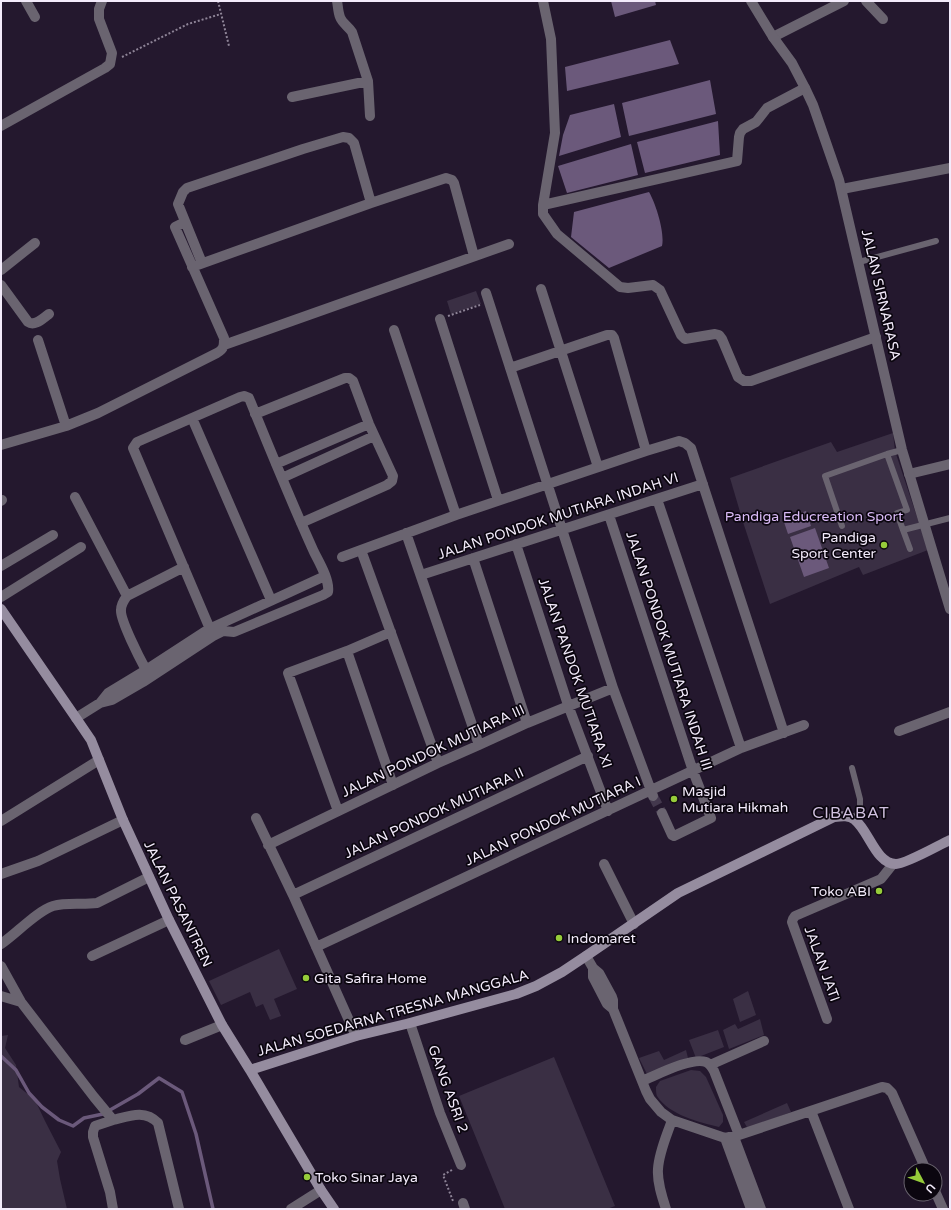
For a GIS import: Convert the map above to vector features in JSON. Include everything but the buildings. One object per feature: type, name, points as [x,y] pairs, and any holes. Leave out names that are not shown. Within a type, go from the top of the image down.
[{"type":"main road","name":"JALAN PASANTREN","points":[[1,609],[91,740],[123,820],[169,920],[222,1025],[321,1190],[334,1209]]},
{"type":"main road","name":"JALAN SOEDARNA TRESNA MANGGALA","points":[[250,1070],[356,1036],[516,994],[536,986],[562,972],[678,893],[834,816],[844,816],[855,820]]},
{"type":"main road","points":[[855,820],[882,858],[888,863],[903,863],[950,840]]},
{"type":"street","points":[[26,1],[34,17]]},
{"type":"street","points":[[1,126],[110,64],[112,53],[99,19],[99,8],[102,1]]},
{"type":"street","points":[[337,1],[339,16],[352,32],[368,81],[370,116]]},
{"type":"street","points":[[543,1],[551,39],[556,133],[543,206],[543,214],[557,234],[620,287],[628,288],[653,285],[660,290],[681,335],[685,339],[715,334],[719,335],[738,377],[744,381],[751,380],[876,338]]},
{"type":"street","name":"JALAN SIRNARASA","points":[[752,1],[773,37],[792,63],[805,88],[813,106],[839,180],[902,450],[913,473],[925,524],[950,609]]},
{"type":"street","points":[[773,37],[844,1]]},
{"type":"street","points":[[866,1],[883,19]]},
{"type":"street","points":[[292,98],[368,81]]},
{"type":"street","points":[[543,206],[737,161],[738,137],[743,129],[756,122],[767,108],[805,88]]},
{"type":"street","points":[[202,263],[178,204],[186,188],[343,137],[349,138],[354,143],[371,202]]},
{"type":"street","points":[[842,190],[950,168]]},
{"type":"street","points":[[192,267],[371,202],[446,178],[452,180],[454,184],[474,256]]},
{"type":"street","points":[[1,445],[66,426],[98,413],[218,354],[223,349],[224,338],[175,227],[185,222]]},
{"type":"street","points":[[1,270],[35,243]]},
{"type":"street","points":[[224,345],[509,244]]},
{"type":"street","points":[[1,286],[31,324],[34,324],[49,314]]},
{"type":"street","points":[[541,289],[598,467]]},
{"type":"street","points":[[488,298],[613,688],[652,794]]},
{"type":"street","points":[[440,319],[498,500]]},
{"type":"street","points":[[394,330],[456,515]]},
{"type":"street","points":[[510,368],[607,335],[612,335],[646,451]]},
{"type":"street","points":[[38,340],[66,426]]},
{"type":"street","points":[[255,414],[345,378],[352,380],[369,424],[392,476],[392,481],[387,485],[301,523]]},
{"type":"street","points":[[244,396],[249,398],[329,586],[328,592],[323,595],[234,632],[211,632],[133,448],[137,442],[244,396]]},
{"type":"street","points":[[192,418],[271,600]]},
{"type":"street","points":[[276,464],[369,424]]},
{"type":"street","points":[[282,478],[374,436]]},
{"type":"street","points":[[342,557],[498,500],[646,451],[679,441],[685,443],[691,448],[784,733]]},
{"type":"street","points":[[913,473],[950,464]]},
{"type":"street","name":"JALAN PONDOK MUTIARA INDAH VI","points":[[421,575],[703,484]]},
{"type":"street","points":[[75,497],[127,596]]},
{"type":"street","points":[[657,499],[741,748]]},
{"type":"street","name":"JALAN PONDOK MUTIARA INDAH III","points":[[609,515],[693,771],[711,818],[674,836],[672,835],[662,813]]},
{"type":"street","points":[[406,533],[479,745]]},
{"type":"street","points":[[1,566],[53,535]]},
{"type":"street","name":"JALAN PANDOK MUTIARA XI","points":[[516,544],[568,705],[608,811]]},
{"type":"street","points":[[1,597],[81,547]]},
{"type":"street","points":[[361,550],[438,763]]},
{"type":"street","points":[[473,558],[527,722]]},
{"type":"street","points":[[143,675],[122,615],[122,604],[127,596],[184,567]]},
{"type":"street","points":[[76,718],[100,703],[108,693],[143,675],[211,632],[271,600],[325,576]]},
{"type":"street","points":[[338,811],[288,673],[347,651],[391,632]]},
{"type":"street","points":[[347,651],[393,785]]},
{"type":"street","name":"JALAN PONDOK MUTIARA III","points":[[268,845],[527,722],[613,688]]},
{"type":"street","points":[[899,731],[950,712]]},
{"type":"street","name":"JALAN PONDOK MUTIARA I","points":[[316,947],[608,811],[652,794],[693,771],[741,748],[804,725]]},
{"type":"street","name":"JALAN PONDOK MUTIARA II","points":[[293,895],[588,756]]},
{"type":"street","points":[[1,821],[99,760]]},
{"type":"street","points":[[256,818],[293,895],[356,1036]]},
{"type":"street","points":[[1,874],[38,861],[123,820]]},
{"type":"street","points":[[604,864],[634,924]]},
{"type":"street","name":"JALAN JATI","points":[[827,1019],[792,922],[793,918],[881,879],[893,864]]},
{"type":"street","points":[[1,938],[41,906],[53,901],[87,900],[95,898],[148,874]]},
{"type":"street","points":[[1,944],[44,910],[62,904],[97,903],[148,874]]},
{"type":"street","points":[[92,956],[169,920]]},
{"type":"street","points":[[586,956],[593,968],[599,973],[605,992],[613,1000],[613,1009],[650,1099],[661,1112],[672,1120],[733,1137],[882,1087],[887,1088],[892,1093],[922,1162]]},
{"type":"street","points":[[1,966],[21,1002],[113,1120]]},
{"type":"street","points":[[1,996],[21,1002]]},
{"type":"street","name":"GANG ASRI 2","points":[[410,1023],[440,1113],[461,1165]]},
{"type":"street","points":[[185,1040],[222,1025]]},
{"type":"street","points":[[710,1065],[764,1041]]},
{"type":"street","points":[[642,1082],[688,1062],[704,1062],[710,1065],[714,1071],[733,1137],[751,1209]]},
{"type":"street","points":[[811,1111],[849,1209]]},
{"type":"street","points":[[113,1209],[110,1192],[93,1137],[93,1132],[96,1126],[138,1114],[152,1117],[158,1123],[179,1209]]},
{"type":"street","points":[[666,1209],[661,1193],[657,1170],[660,1155],[672,1120]]},
{"type":"street","points":[[733,1137],[762,1209]]},
{"type":"street","points":[[291,1209],[321,1190]]},
{"type":"lane","points":[[859,262],[936,241]]},
{"type":"lane","points":[[842,526],[825,476],[902,450]]},
{"type":"lane","points":[[887,454],[907,510],[897,513],[910,549]]},
{"type":"lane","points":[[903,530],[950,518]]},
{"type":"lane","points":[[852,768],[860,799],[860,807],[855,820]]},
{"type":"path","points":[[218,1],[229,46]]},
{"type":"path","points":[[111,59],[120,58],[188,24],[221,14]]},
{"type":"path","points":[[440,319],[488,298]]},
{"type":"path","points":[[461,1165],[443,1175],[455,1206],[464,1206]]},
{"type":"green space","points":[[476,291],[481,304],[451,314],[447,301]]},
{"type":"green space","name":"Pandiga Educreation Sport","points":[[893,433],[895,451],[928,550],[863,575],[859,567],[770,604],[730,478],[831,442],[837,452]]},
{"type":"green space","points":[[279,949],[297,989],[274,999],[281,1016],[270,1020],[263,1004],[256,1007],[250,992],[221,1005],[209,981]]},
{"type":"green space","points":[[748,991],[756,1015],[740,1022],[733,999]]},
{"type":"green space","points":[[760,1019],[764,1035],[729,1049],[723,1030],[735,1024],[738,1029]]},
{"type":"green space","points":[[718,1030],[724,1047],[696,1058],[689,1040]]},
{"type":"green space","points":[[8,1035],[5,1048],[16,1065],[19,1087],[35,1100],[61,1152],[57,1161],[67,1209],[1,1209],[1,1036]]},
{"type":"green space","points":[[686,1050],[688,1058],[647,1074],[639,1058],[659,1051],[664,1060]]},
{"type":"green space","points":[[554,1057],[615,1206],[607,1209],[505,1209],[459,1096]]},
{"type":"green space","points":[[691,1070],[700,1071],[706,1077],[723,1115],[723,1122],[719,1127],[685,1117],[677,1113],[662,1103],[657,1096],[656,1087],[660,1081]]},
{"type":"green space","points":[[787,1103],[791,1112],[748,1129],[744,1122]]},
{"type":"shaded area","points":[[611,1],[655,1],[656,5],[615,17]]},
{"type":"shaded area","points":[[670,40],[679,64],[567,91],[565,67]]},
{"type":"shaded area","points":[[710,80],[716,114],[629,136],[622,103]]},
{"type":"shaded area","points":[[614,104],[621,137],[559,156],[563,135],[570,115]]},
{"type":"shaded area","points":[[718,121],[720,155],[645,173],[637,142]]},
{"type":"shaded area","points":[[631,144],[638,175],[567,193],[558,166]]},
{"type":"shaded area","points":[[649,192],[659,219],[663,240],[662,246],[609,268],[571,237],[574,212]]},
{"type":"shaded area","points":[[806,511],[811,526],[788,534],[783,519]]},
{"type":"shaded area","points":[[815,528],[829,568],[804,577],[790,537]]},
{"type":"waterway","points":[[1,1056],[16,1070],[29,1093],[42,1107],[59,1120],[73,1126],[84,1118],[103,1114],[138,1094],[159,1078],[182,1092],[196,1134],[213,1209]]},
{"type":"tunnel","points":[[653,796],[662,813]]},
{"type":"place","name":"Pandiga Sport Center","points":[[884,545]]},
{"type":"place","name":"Masjid Mutiara Hikmah","points":[[674,799]]},
{"type":"place","name":"Toko ABI","points":[[879,891]]},
{"type":"place","name":"Indomaret","points":[[559,938]]},
{"type":"place","name":"Gita Safira Home","points":[[306,978]]},
{"type":"place","name":"Toko Sinar Jaya","points":[[307,1177]]},
{"type":"district","name":"CIBABAT","points":[[851,813]]}]
